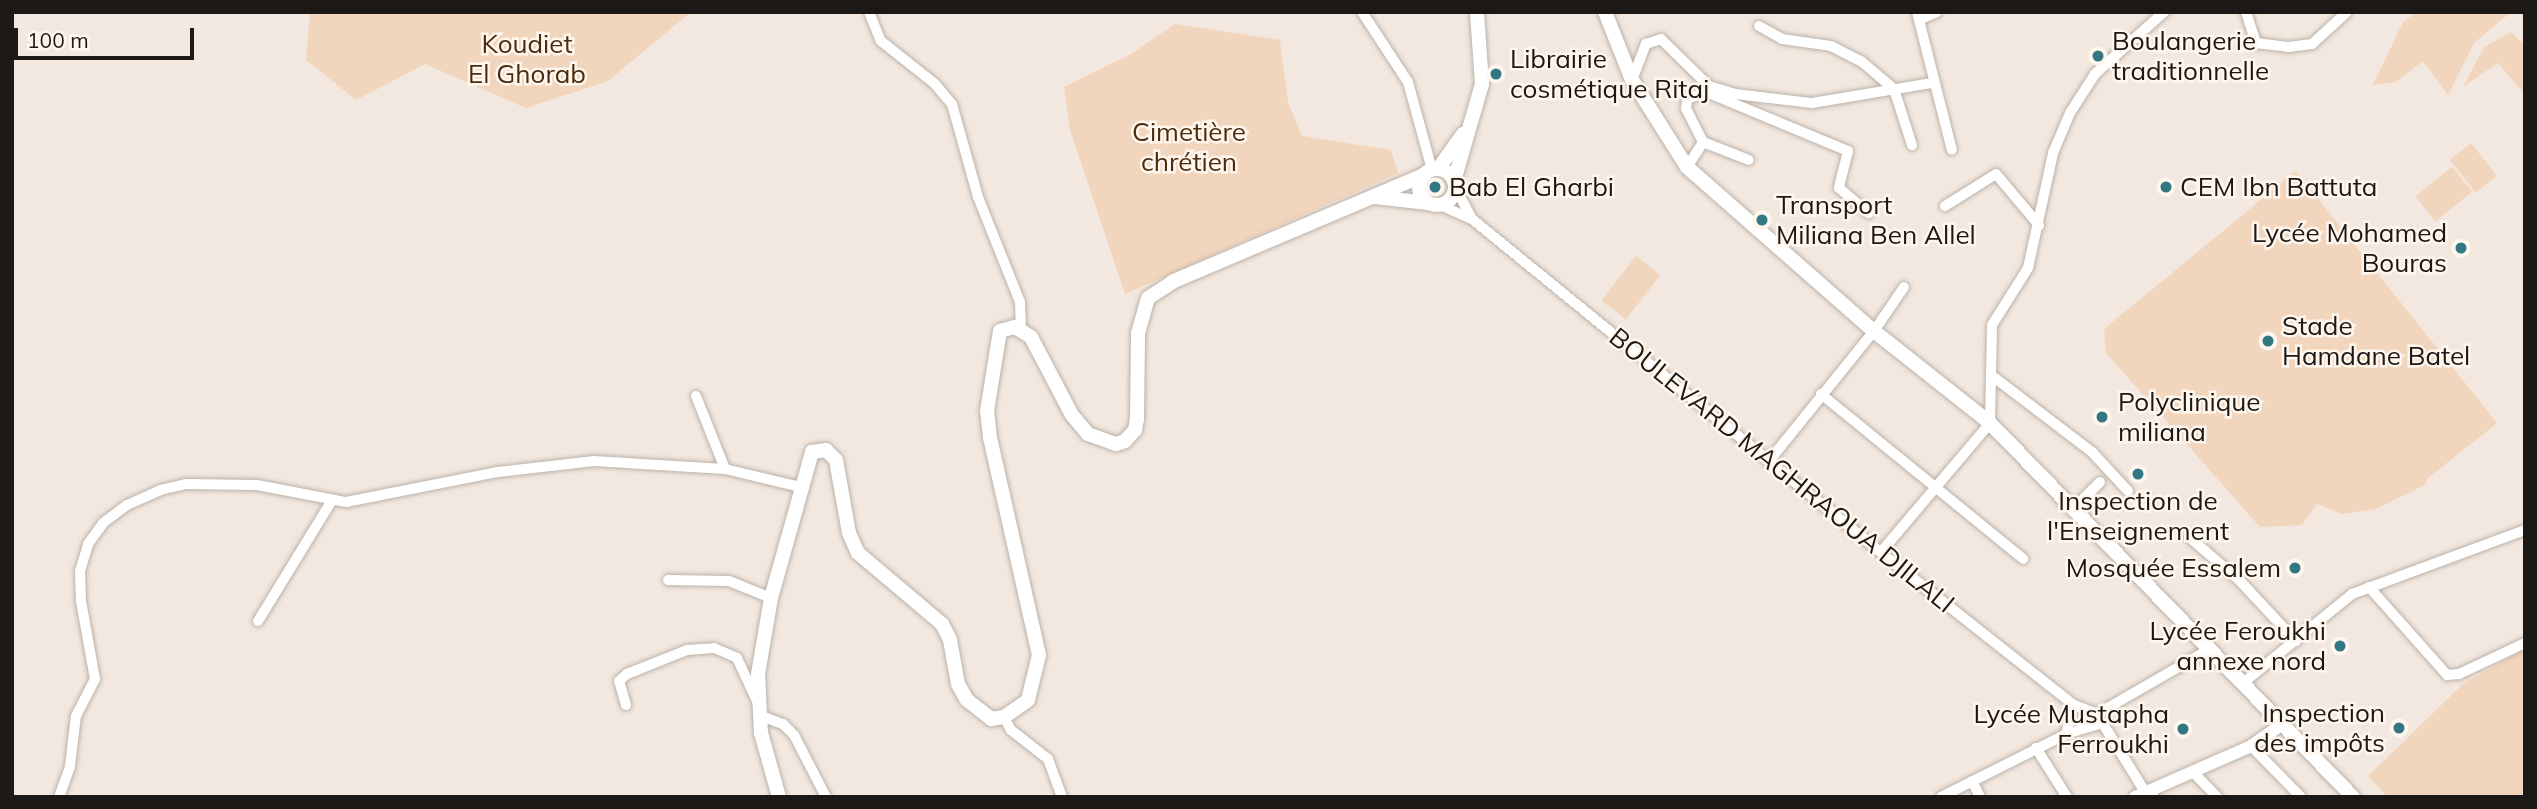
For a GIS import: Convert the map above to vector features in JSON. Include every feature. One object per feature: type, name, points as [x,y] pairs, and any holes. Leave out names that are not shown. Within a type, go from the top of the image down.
[{"type":"main road","points":[[1605,12],[1632,80],[1687,167],[1874,331],[1990,423],[2244,683],[2349,795]]},
{"type":"main road","points":[[1374,197],[1434,204],[1451,198],[1482,84],[1476,20]]},
{"type":"main road","points":[[1434,204],[1420,193],[1431,171],[1472,121]]},
{"type":"main road","points":[[1431,171],[1454,184]]},
{"type":"main road","points":[[779,797],[767,760],[759,710],[758,674],[771,598],[810,454],[819,449],[830,452],[838,464],[854,547],[942,624],[950,640],[958,684],[967,700],[991,719],[1004,717],[1028,700],[1039,662],[1039,640],[1021,563],[996,477],[987,411],[997,338],[1006,327],[1021,330],[1034,342],[1072,415],[1088,434],[1116,444],[1125,441],[1135,430],[1137,419],[1138,333],[1148,298],[1174,281],[1431,171]]},
{"type":"street","points":[[869,12],[880,41],[935,84],[952,104],[978,197],[1020,302],[1021,330]]},
{"type":"street","points":[[1362,12],[1408,82],[1431,171]]},
{"type":"street","points":[[1468,12],[1476,20]]},
{"type":"street","points":[[1937,12],[1918,16],[1932,83],[1952,150]]},
{"type":"street","points":[[1881,552],[1990,423],[1992,325],[2028,268],[2053,153],[2070,113],[2117,50],[2164,12]]},
{"type":"street","points":[[2246,12],[2256,43],[2288,47],[2312,44],[2347,12]]},
{"type":"street","points":[[1759,26],[1782,39],[1847,52],[1894,89],[1912,145]]},
{"type":"street","points":[[1632,80],[1646,44],[1661,39],[1709,86],[1735,94],[1812,103],[1932,83]]},
{"type":"street","points":[[1749,160],[1703,142],[1686,109],[1687,99],[1699,92],[1848,151],[1839,188],[1869,213]]},
{"type":"street","points":[[1687,167],[1703,142]]},
{"type":"street","points":[[1945,205],[1996,174],[2039,225]]},
{"type":"street","points":[[1454,184],[1472,219]]},
{"type":"street","points":[[1434,204],[1472,219]]},
{"type":"street","name":"BOULEVARD MAGHRAOUA DJILALI","points":[[1472,219],[1881,552],[2074,705],[2099,719]]},
{"type":"street","points":[[1769,461],[1874,331],[1904,287]]},
{"type":"street","points":[[1991,375],[2092,452],[2128,491]]},
{"type":"street","points":[[1821,394],[2023,559]]},
{"type":"street","points":[[696,396],[725,469]]},
{"type":"street","points":[[59,797],[70,766],[76,716],[95,679],[84,626],[80,571],[88,544],[103,523],[127,505],[186,484],[257,485],[331,502],[557,463],[630,461],[725,469],[800,486]]},
{"type":"street","points":[[2073,509],[2100,482]]},
{"type":"street","points":[[258,621],[331,502]]},
{"type":"street","points":[[2244,683],[2352,594],[2525,530]]},
{"type":"street","points":[[2189,537],[2223,564],[2296,641]]},
{"type":"street","points":[[668,580],[729,581],[771,598]]},
{"type":"street","points":[[2369,587],[2447,675],[2459,674],[2525,643]]},
{"type":"street","points":[[626,705],[619,681],[627,674],[687,650],[714,648],[737,658],[759,710],[783,724],[794,735],[826,797]]},
{"type":"street","points":[[1941,797],[2099,719],[2210,649]]},
{"type":"street","points":[[2067,734],[2074,705]]},
{"type":"street","points":[[1004,717],[1012,730],[1048,759],[1062,797]]},
{"type":"street","points":[[2099,719],[2145,795],[2251,746],[2283,724]]},
{"type":"street","points":[[2251,746],[2301,797]]},
{"type":"street","points":[[2036,748],[2067,797]]},
{"type":"street","points":[[2193,772],[2217,797]]},
{"type":"street","points":[[1972,781],[1980,797]]},
{"type":"green space","name":"Koudiet El Ghorab","points":[[310,12],[691,12],[608,81],[526,108],[425,64],[356,100],[306,60]]},
{"type":"green space","points":[[2417,12],[2511,12],[2474,43],[2448,95],[2423,61],[2396,82],[2373,85],[2403,22]]},
{"type":"green space","name":"Cimetière chrétien","points":[[1175,24],[1280,40],[1288,102],[1302,136],[1391,150],[1398,173],[1125,294],[1070,130],[1064,87],[1131,54]]},
{"type":"green space","points":[[2511,32],[2525,46],[2525,95],[2498,63],[2463,87],[2484,47]]},
{"type":"green space","points":[[2471,143],[2497,176],[2476,193],[2450,160]]},
{"type":"green space","points":[[2452,167],[2472,192],[2436,221],[2415,197]]},
{"type":"green space","name":"Stade Hamdane Batel","points":[[2296,171],[2497,423],[2428,478],[2425,485],[2376,509],[2342,514],[2317,504],[2302,525],[2260,527],[2106,353],[2104,329]]},
{"type":"green space","points":[[1636,256],[1660,275],[1626,319],[1602,300]]},
{"type":"green space","points":[[2525,649],[2525,797],[2388,797],[2368,776],[2463,684]]},
{"type":"place","name":"Boulangerie traditionnelle","points":[[2098,56]]},
{"type":"place","name":"Librairie cosmétique Ritaj","points":[[1496,74]]},
{"type":"place","name":"Bab El Gharbi","points":[[1435,187]]},
{"type":"place","name":"CEM Ibn Battuta","points":[[2166,187]]},
{"type":"place","name":"Transport Miliana Ben Allel","points":[[1762,220]]},
{"type":"place","name":"Lycée Mohamed Bouras","points":[[2461,248]]},
{"type":"place","name":"Stade Hamdane Batel","points":[[2268,341]]},
{"type":"place","name":"Polyclinique miliana","points":[[2102,417]]},
{"type":"place","name":"Inspection de l'Enseignement","points":[[2138,474]]},
{"type":"place","name":"Mosquée Essalem","points":[[2295,568]]},
{"type":"place","name":"Lycée Feroukhi annexe nord","points":[[2340,646]]},
{"type":"place","name":"Inspection des impôts","points":[[2399,728]]},
{"type":"place","name":"Lycée Mustapha Ferroukhi","points":[[2183,729]]}]
